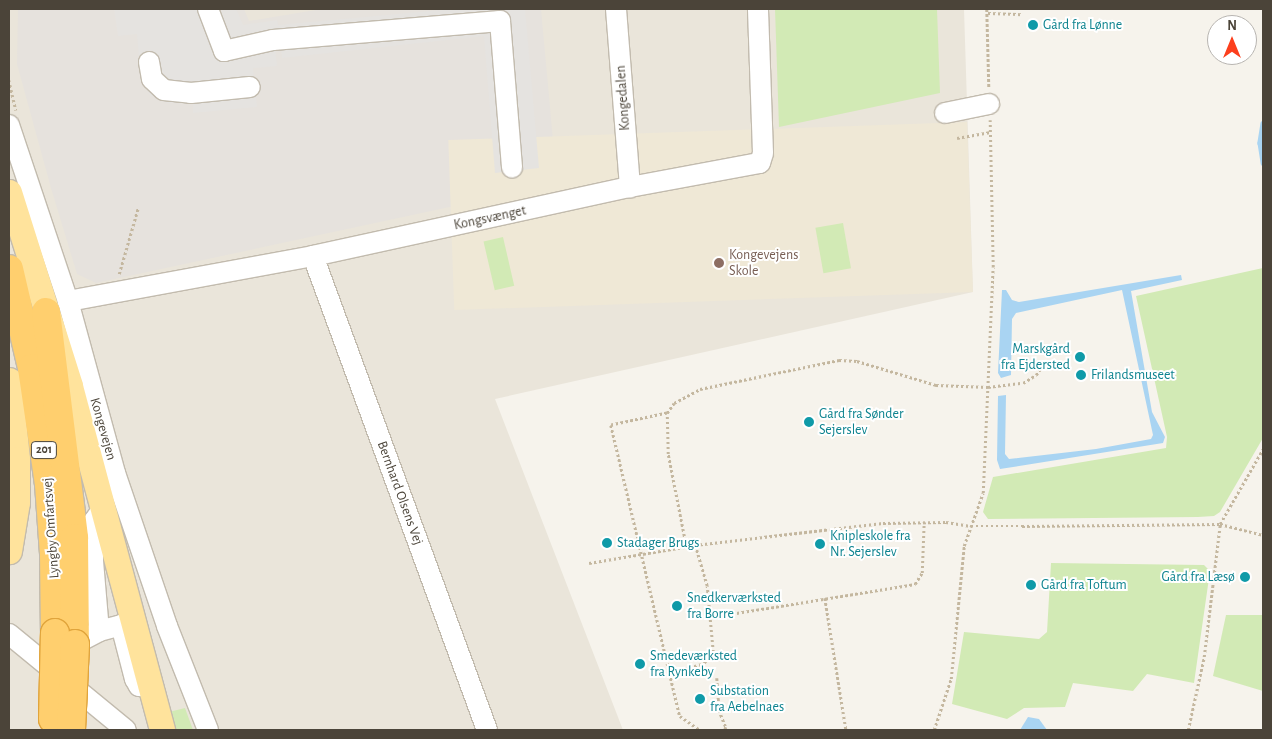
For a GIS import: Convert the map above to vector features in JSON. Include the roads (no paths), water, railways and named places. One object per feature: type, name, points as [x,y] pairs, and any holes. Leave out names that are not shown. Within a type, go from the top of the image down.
[{"type":"highway","name":"Lyngby Omfartsvej","points":[[9,269],[32,368],[49,484],[54,554],[65,639]]},
{"type":"highway","name":"201","points":[[57,307],[74,538],[59,726]]},
{"type":"main road","name":"Kongevejen","points":[[9,192],[57,307]]},
{"type":"main road","name":"201","points":[[57,307],[70,386],[162,730]]},
{"type":"main road","name":"201","points":[[9,380],[17,476],[15,521],[9,551]]},
{"type":"street","points":[[208,9],[224,51],[273,40],[500,21],[512,168]]},
{"type":"street","name":"Kongedalen","points":[[616,9],[630,187]]},
{"type":"street","name":"Kongsvænget","points":[[57,307],[114,293],[313,256],[630,187],[760,162],[763,153],[758,9]]},
{"type":"street","points":[[150,62],[152,78],[164,90],[191,93],[250,87]]},
{"type":"street","points":[[945,113],[989,104]]},
{"type":"street","name":"Kongevejen","points":[[9,125],[57,307],[167,626],[208,730]]},
{"type":"street","name":"Bernhard Olsens Vej","points":[[313,256],[487,730]]},
{"type":"street","points":[[99,631],[93,551],[94,521],[103,508]]},
{"type":"street","points":[[65,639],[121,626],[135,679],[139,686],[152,687]]},
{"type":"street","points":[[9,634],[126,730]]},
{"type":"water","points":[[1181,275],[1182,280],[1131,291],[1152,412],[1165,437],[1163,443],[1000,469],[997,460],[998,396],[1006,395],[1005,454],[1009,459],[1096,449],[1151,439],[1153,435],[1122,290],[1016,313],[1012,319],[1011,375],[1001,378],[998,373],[1002,290],[1006,290],[1012,300],[1019,302]]},
{"type":"water","points":[[1028,717],[1039,719],[1047,730],[1020,730]]},
{"type":"waterway","points":[[1263,123],[1260,143],[1263,163]]},
{"type":"place","name":"Gård fra Lønne","points":[[1033,25]]},
{"type":"place","name":"Kongevejens Skole","points":[[719,263]]},
{"type":"place","name":"Marskgård fra Ejdersted","points":[[1080,357]]},
{"type":"place","name":"Frilandsmuseet","points":[[1081,375]]},
{"type":"place","name":"Gård fra Sønder Sejerslev","points":[[809,422]]},
{"type":"place","name":"Stadager Brugs","points":[[607,543]]},
{"type":"place","name":"Knipleskole fra Nr. Sejerslev","points":[[820,544]]},
{"type":"place","name":"Gård fra Læsø","points":[[1245,577]]},
{"type":"place","name":"Gård fra Toftum","points":[[1031,585]]},
{"type":"place","name":"Snedkerværksted fra Borre","points":[[677,606]]},
{"type":"place","name":"Smedeværksted fra Rynkeby","points":[[640,664]]},
{"type":"place","name":"Substation fra Aebelnaes","points":[[700,699]]}]
